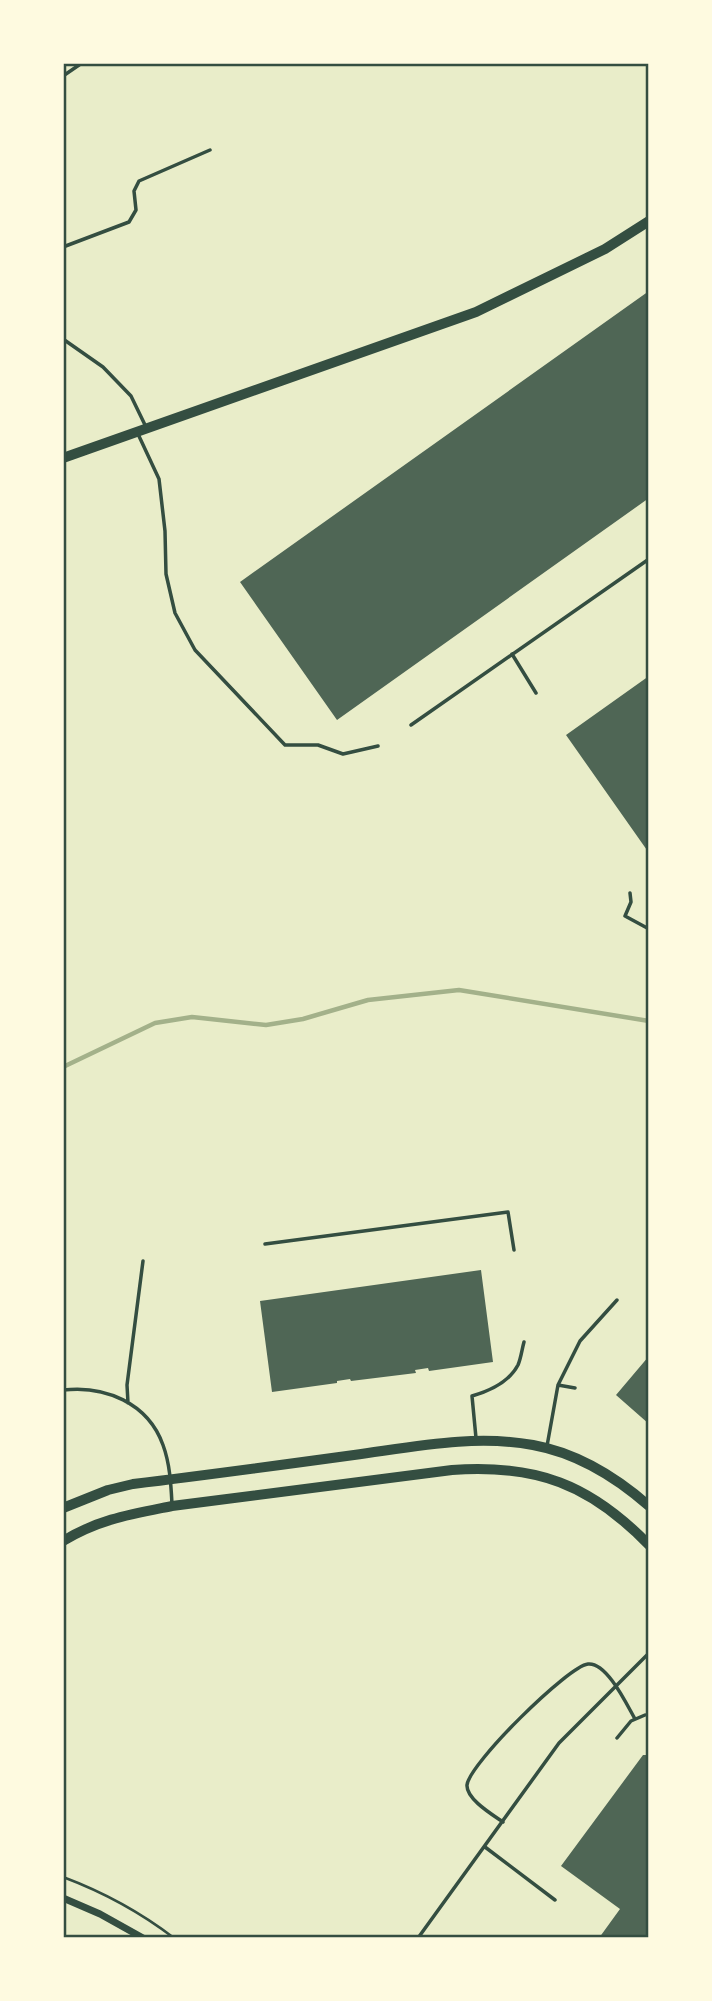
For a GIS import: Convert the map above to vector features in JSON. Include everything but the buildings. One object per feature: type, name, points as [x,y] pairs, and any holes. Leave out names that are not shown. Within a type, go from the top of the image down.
[{"type":"street","points":[[63,458],[476,312],[604,249],[649,221]]},
{"type":"street","points":[[63,1508],[108,1490],[133,1485],[476,1440],[547,1448],[574,1457],[630,1489],[649,1506]]},
{"type":"street","points":[[63,1541],[102,1521],[172,1506],[480,1468],[533,1474],[583,1492],[627,1522],[649,1545]]},
{"type":"street","points":[[63,1898],[100,1914],[143,1938]]},
{"type":"lane","points":[[63,76],[82,63]]},
{"type":"lane","points":[[63,247],[129,222],[136,210],[134,191],[139,181],[210,150]]},
{"type":"lane","points":[[63,339],[103,367],[131,396],[159,479],[165,531],[166,575],[175,613],[195,650],[285,744],[318,745],[343,754],[378,746]]},
{"type":"lane","points":[[411,725],[649,559]]},
{"type":"lane","points":[[512,654],[536,693]]},
{"type":"lane","points":[[630,893],[631,902],[625,916],[649,929]]},
{"type":"lane","points":[[265,1244],[508,1212],[514,1250]]},
{"type":"lane","points":[[128,1403],[127,1385],[143,1261]]},
{"type":"lane","points":[[547,1448],[558,1385],[580,1341],[617,1300]]},
{"type":"lane","points":[[476,1440],[472,1396],[490,1391],[503,1381],[518,1364],[524,1342]]},
{"type":"lane","points":[[558,1385],[575,1388]]},
{"type":"lane","points":[[63,1390],[81,1388],[109,1393],[128,1403],[148,1419],[160,1437],[167,1458],[172,1506]]},
{"type":"lane","points":[[418,1938],[559,1743],[649,1653]]},
{"type":"lane","points":[[503,1822],[470,1795],[467,1785],[473,1771],[521,1715],[577,1669],[588,1664],[597,1666],[608,1675],[635,1719]]},
{"type":"lane","points":[[617,1738],[631,1721],[645,1715]]},
{"type":"lane","points":[[485,1847],[555,1900]]},
{"type":"path","points":[[63,1877],[114,1899],[174,1938]]},
{"type":"waterway","points":[[63,1067],[155,1023],[192,1017],[266,1025],[303,1019],[368,1000],[459,990],[649,1021]]}]
